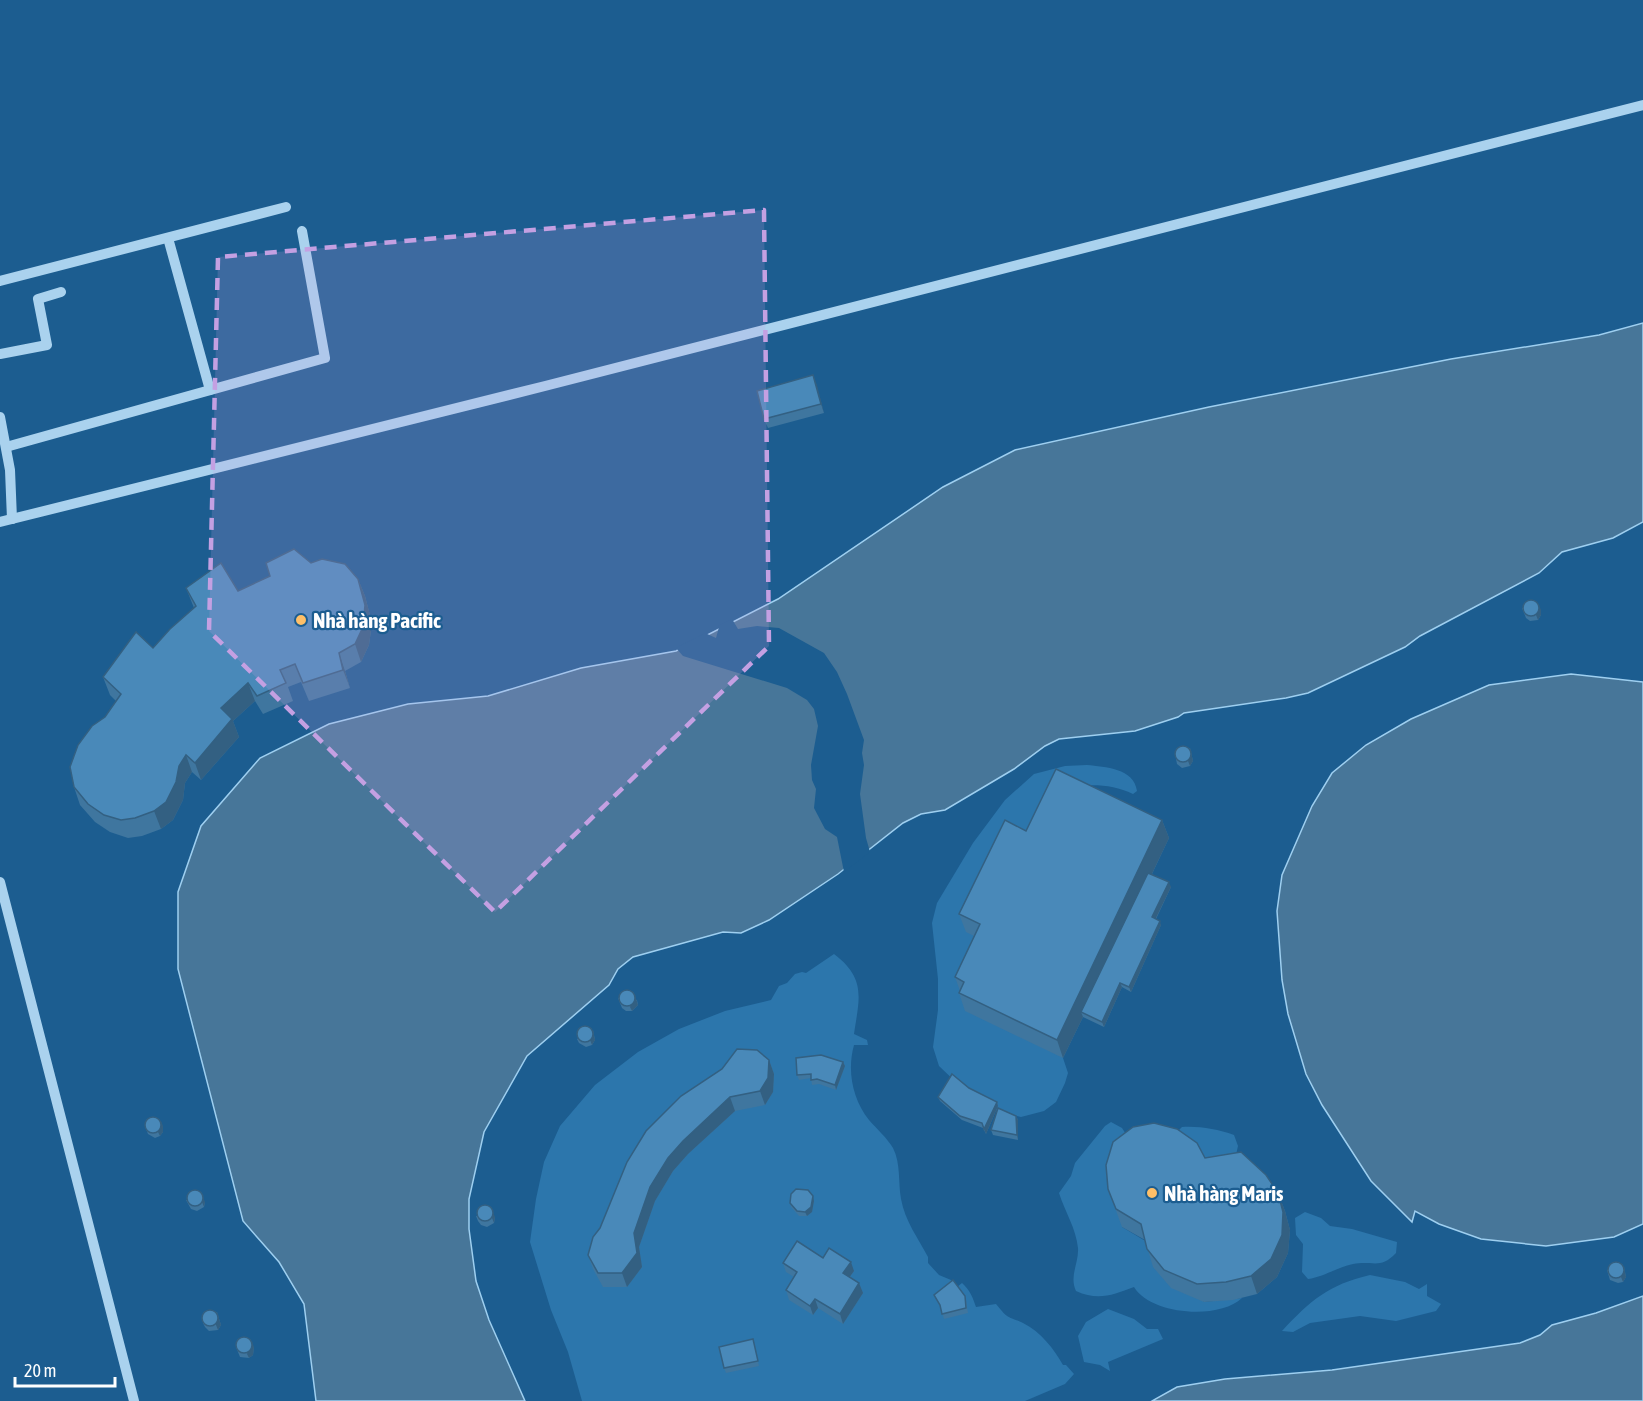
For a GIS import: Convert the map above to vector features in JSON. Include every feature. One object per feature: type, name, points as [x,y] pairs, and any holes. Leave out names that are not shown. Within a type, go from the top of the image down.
[{"type":"street","points":[[0,522],[557,383],[1643,105]]},
{"type":"street","points":[[0,281],[286,207]]},
{"type":"street","points":[[6,447],[325,358],[302,231]]},
{"type":"street","points":[[168,238],[210,390]]},
{"type":"street","points":[[0,354],[47,345],[38,299],[61,292]]},
{"type":"street","points":[[0,417],[10,470],[12,519]]},
{"type":"street","points":[[0,882],[134,1401]]},
{"type":"highlighted area","points":[[764,210],[769,646],[495,912],[209,631],[218,257]]},
{"type":"shaded area","points":[[1643,323],[1643,522],[1613,538],[1562,552],[1539,573],[1420,636],[1405,647],[1308,693],[1184,713],[1135,731],[1059,739],[945,810],[921,814],[903,823],[838,874],[769,920],[741,933],[723,932],[633,957],[618,969],[609,985],[527,1056],[484,1132],[469,1199],[469,1229],[476,1281],[489,1320],[525,1401],[316,1401],[304,1304],[279,1262],[243,1221],[178,969],[178,892],[201,826],[260,758],[329,724],[408,704],[488,696],[581,668],[676,651],[778,599],[943,487],[1015,450],[1209,407],[1451,359],[1599,335]]},
{"type":"shaded area","points":[[1571,674],[1643,682],[1643,1224],[1614,1237],[1546,1246],[1481,1239],[1439,1224],[1415,1211],[1412,1222],[1371,1181],[1322,1105],[1306,1074],[1288,1014],[1282,980],[1277,911],[1282,875],[1312,806],[1332,773],[1366,745],[1411,719],[1489,685]]},
{"type":"shaded area","points":[[1087,765],[1110,768],[1125,773],[1135,783],[1137,791],[1133,794],[1106,786],[1076,786],[986,942],[1063,1058],[1068,1073],[1056,1102],[1044,1111],[1021,1117],[994,1110],[960,1086],[939,1066],[933,1047],[938,1010],[938,979],[932,923],[937,903],[973,843],[1005,800],[1034,774],[1065,766]]},
{"type":"shaded area","points":[[834,954],[845,963],[856,981],[859,1000],[854,1034],[867,1040],[868,1045],[854,1045],[851,1074],[855,1094],[863,1112],[893,1148],[897,1160],[903,1207],[928,1257],[928,1263],[939,1275],[951,1280],[957,1287],[962,1283],[969,1291],[976,1307],[996,1304],[1008,1316],[1036,1331],[1063,1365],[1066,1365],[1074,1374],[1065,1384],[1025,1401],[582,1401],[568,1352],[551,1310],[530,1242],[544,1162],[560,1126],[595,1085],[638,1052],[679,1029],[725,1011],[771,1000],[779,986],[787,983],[795,974],[806,973]]},
{"type":"shaded area","points":[[1111,1122],[1122,1128],[1129,1139],[1177,1132],[1182,1127],[1208,1128],[1234,1135],[1238,1146],[1235,1159],[1122,1227],[1147,1242],[1204,1302],[1242,1298],[1218,1310],[1202,1312],[1170,1309],[1155,1304],[1134,1287],[1098,1296],[1076,1291],[1074,1275],[1078,1254],[1077,1241],[1059,1193],[1071,1176],[1075,1163],[1105,1126]]},
{"type":"shaded area","points":[[1305,1212],[1321,1218],[1330,1226],[1352,1229],[1397,1242],[1396,1253],[1381,1263],[1353,1264],[1308,1279],[1302,1272],[1303,1244],[1296,1235],[1295,1218]]},
{"type":"shaded area","points":[[1370,1275],[1405,1282],[1419,1289],[1427,1284],[1427,1296],[1441,1304],[1436,1311],[1396,1321],[1360,1316],[1310,1323],[1293,1332],[1282,1331],[1321,1295],[1355,1279]]},
{"type":"shaded area","points":[[1643,1296],[1643,1401],[1152,1401],[1177,1387],[1225,1379],[1332,1370],[1520,1343],[1540,1335],[1552,1325],[1596,1313]]},
{"type":"shaded area","points":[[1108,1309],[1134,1319],[1147,1329],[1158,1329],[1163,1339],[1108,1362],[1110,1371],[1100,1365],[1084,1362],[1078,1336],[1086,1322]]},
{"type":"pier","points":[[732,619],[738,629],[757,626],[779,628],[824,653],[837,672],[847,694],[864,740],[862,753],[864,765],[860,794],[870,852],[844,872],[837,837],[825,829],[814,808],[816,789],[812,780],[811,765],[818,726],[814,709],[807,700],[787,688],[683,656],[676,648],[705,633],[716,638],[718,626]]},
{"type":"building","points":[[813,375],[821,404],[764,419],[757,391]]},
{"type":"building","points":[[294,549],[311,563],[322,559],[345,564],[358,579],[365,605],[363,627],[355,644],[339,653],[343,670],[303,683],[295,664],[280,670],[286,683],[257,696],[248,683],[221,708],[232,719],[195,763],[186,755],[179,766],[176,782],[166,802],[154,811],[121,820],[104,815],[88,804],[74,787],[70,767],[78,745],[92,726],[105,717],[121,694],[103,677],[136,632],[153,648],[196,606],[186,588],[221,563],[238,591],[270,576],[266,563]]},
{"type":"building","points":[[1528,600],[1534,600],[1539,608],[1537,614],[1528,616],[1523,611],[1523,605]]},
{"type":"building","points":[[1180,746],[1186,746],[1191,754],[1189,760],[1180,762],[1175,757],[1175,751]]},
{"type":"building","points":[[1056,769],[1162,820],[1057,1040],[959,993],[964,982],[955,977],[980,924],[959,914],[1005,820],[1026,831]]},
{"type":"building","points":[[1148,873],[1169,882],[1152,917],[1160,921],[1129,987],[1120,983],[1102,1022],[1081,1012]]},
{"type":"building","points":[[624,990],[630,990],[635,998],[633,1004],[624,1006],[619,1001],[619,995]]},
{"type":"building","points":[[582,1026],[588,1026],[593,1034],[591,1040],[582,1042],[577,1037],[577,1031]]},
{"type":"building","points":[[737,1049],[757,1050],[769,1060],[768,1078],[760,1091],[730,1097],[683,1141],[668,1158],[650,1187],[634,1233],[637,1253],[622,1273],[598,1273],[588,1255],[593,1237],[600,1228],[627,1162],[646,1131],[681,1096],[722,1069]]},
{"type":"building","points":[[821,1055],[843,1062],[835,1085],[817,1079],[811,1080],[811,1074],[797,1075],[796,1058]]},
{"type":"building","points":[[952,1074],[969,1088],[997,1102],[984,1129],[982,1123],[960,1116],[938,1097]]},
{"type":"building","points":[[998,1108],[1016,1116],[1017,1135],[991,1130]]},
{"type":"building","points":[[153,1117],[159,1119],[161,1125],[159,1131],[153,1133],[147,1131],[145,1125],[147,1119]]},
{"type":"building","points":[[1154,1123],[1177,1129],[1197,1143],[1205,1158],[1241,1152],[1266,1175],[1278,1193],[1283,1212],[1282,1235],[1271,1259],[1251,1276],[1226,1282],[1197,1284],[1164,1270],[1147,1249],[1141,1224],[1116,1209],[1108,1189],[1106,1165],[1113,1142],[1133,1127]]},
{"type":"building","points":[[796,1189],[808,1190],[813,1196],[811,1207],[805,1212],[797,1211],[790,1203],[791,1194]]},
{"type":"building","points":[[192,1190],[198,1190],[203,1198],[201,1204],[192,1206],[187,1201],[187,1195]]},
{"type":"building","points":[[482,1205],[488,1205],[493,1213],[491,1219],[482,1221],[477,1216],[477,1210]]},
{"type":"building","points":[[797,1241],[823,1258],[829,1248],[851,1262],[843,1273],[859,1283],[840,1314],[815,1299],[810,1306],[786,1290],[797,1272],[783,1263]]},
{"type":"building","points":[[1613,1262],[1619,1262],[1624,1270],[1622,1276],[1613,1278],[1608,1273],[1608,1267]]},
{"type":"building","points":[[953,1280],[965,1296],[966,1308],[942,1314],[934,1295]]},
{"type":"building","points":[[207,1310],[213,1310],[218,1318],[216,1324],[207,1326],[202,1321],[202,1315]]},
{"type":"building","points":[[241,1337],[247,1337],[252,1345],[250,1351],[241,1353],[236,1348],[236,1342]]},
{"type":"building","points":[[753,1339],[758,1361],[724,1368],[719,1347]]},
{"type":"place","name":"Nhà hàng Pacific","points":[[301,620]]},
{"type":"place","name":"Nhà hàng Maris","points":[[1152,1193]]}]
